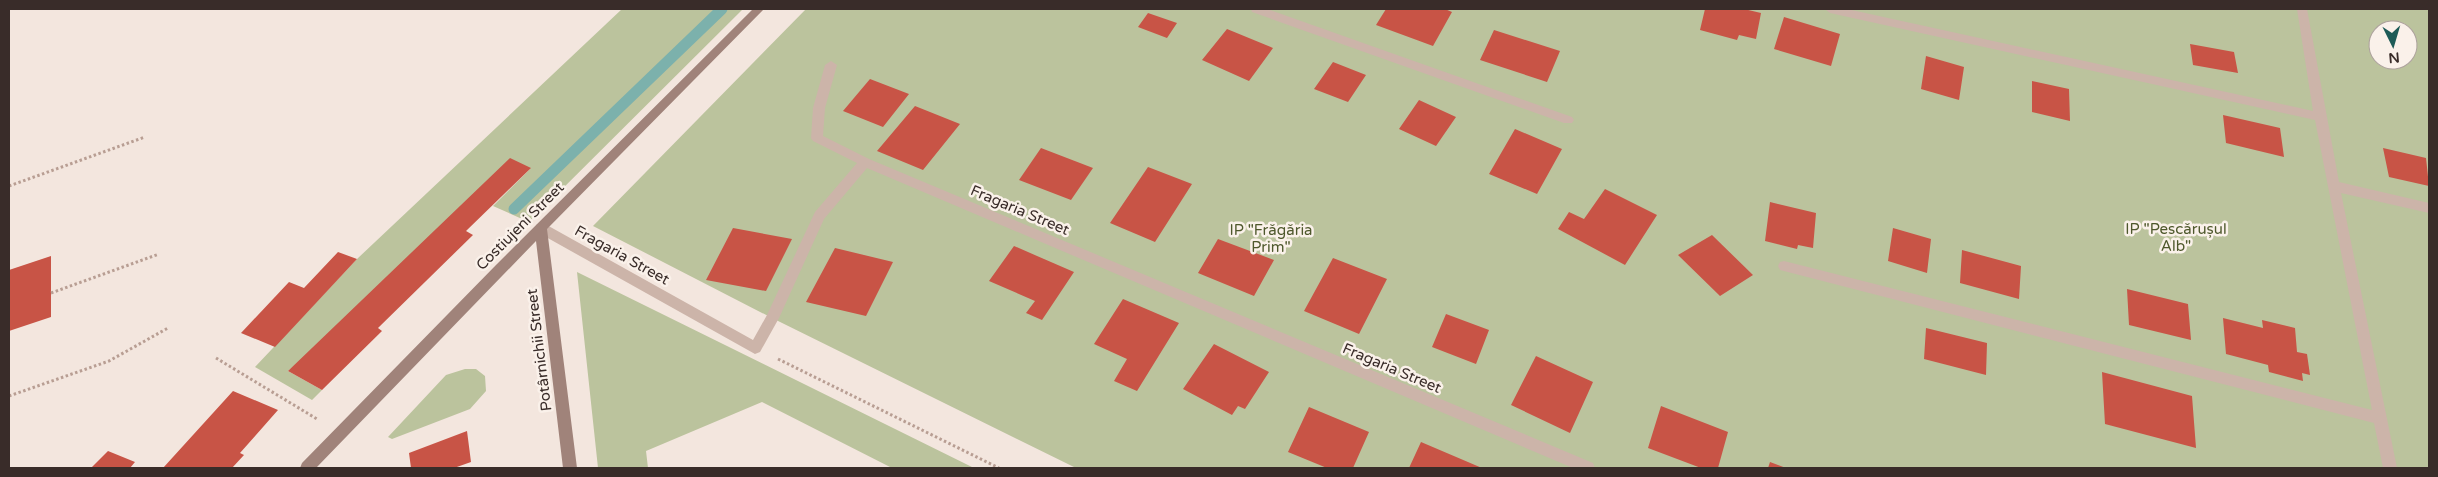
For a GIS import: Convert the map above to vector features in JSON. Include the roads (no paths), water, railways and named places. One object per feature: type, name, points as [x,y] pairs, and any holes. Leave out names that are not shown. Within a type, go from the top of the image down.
[{"type":"street","name":"Costiujeni Street","points":[[307,468],[541,228],[759,9]]},
{"type":"street","points":[[1256,9],[1568,120]]},
{"type":"street","points":[[1830,9],[2320,117]]},
{"type":"street","points":[[2302,9],[2320,117],[2390,468]]},
{"type":"street","name":"Fragaria Street","points":[[831,65],[819,108],[817,138],[865,162],[1588,468]]},
{"type":"street","name":"Fragaria Street","points":[[541,228],[755,348],[772,318],[819,216],[865,162]]},
{"type":"street","points":[[2334,186],[2429,208]]},
{"type":"street","name":"Potârnichii Street","points":[[541,228],[570,468]]},
{"type":"street","points":[[1784,266],[2380,418]]},
{"type":"waterway","points":[[514,209],[722,9]]},
{"type":"park label","name":"IP \"Frăgăria Prim\"","points":[[1271,238]]},
{"type":"park label","name":"IP \"Pescărușul Alb\"","points":[[2176,238]]}]
